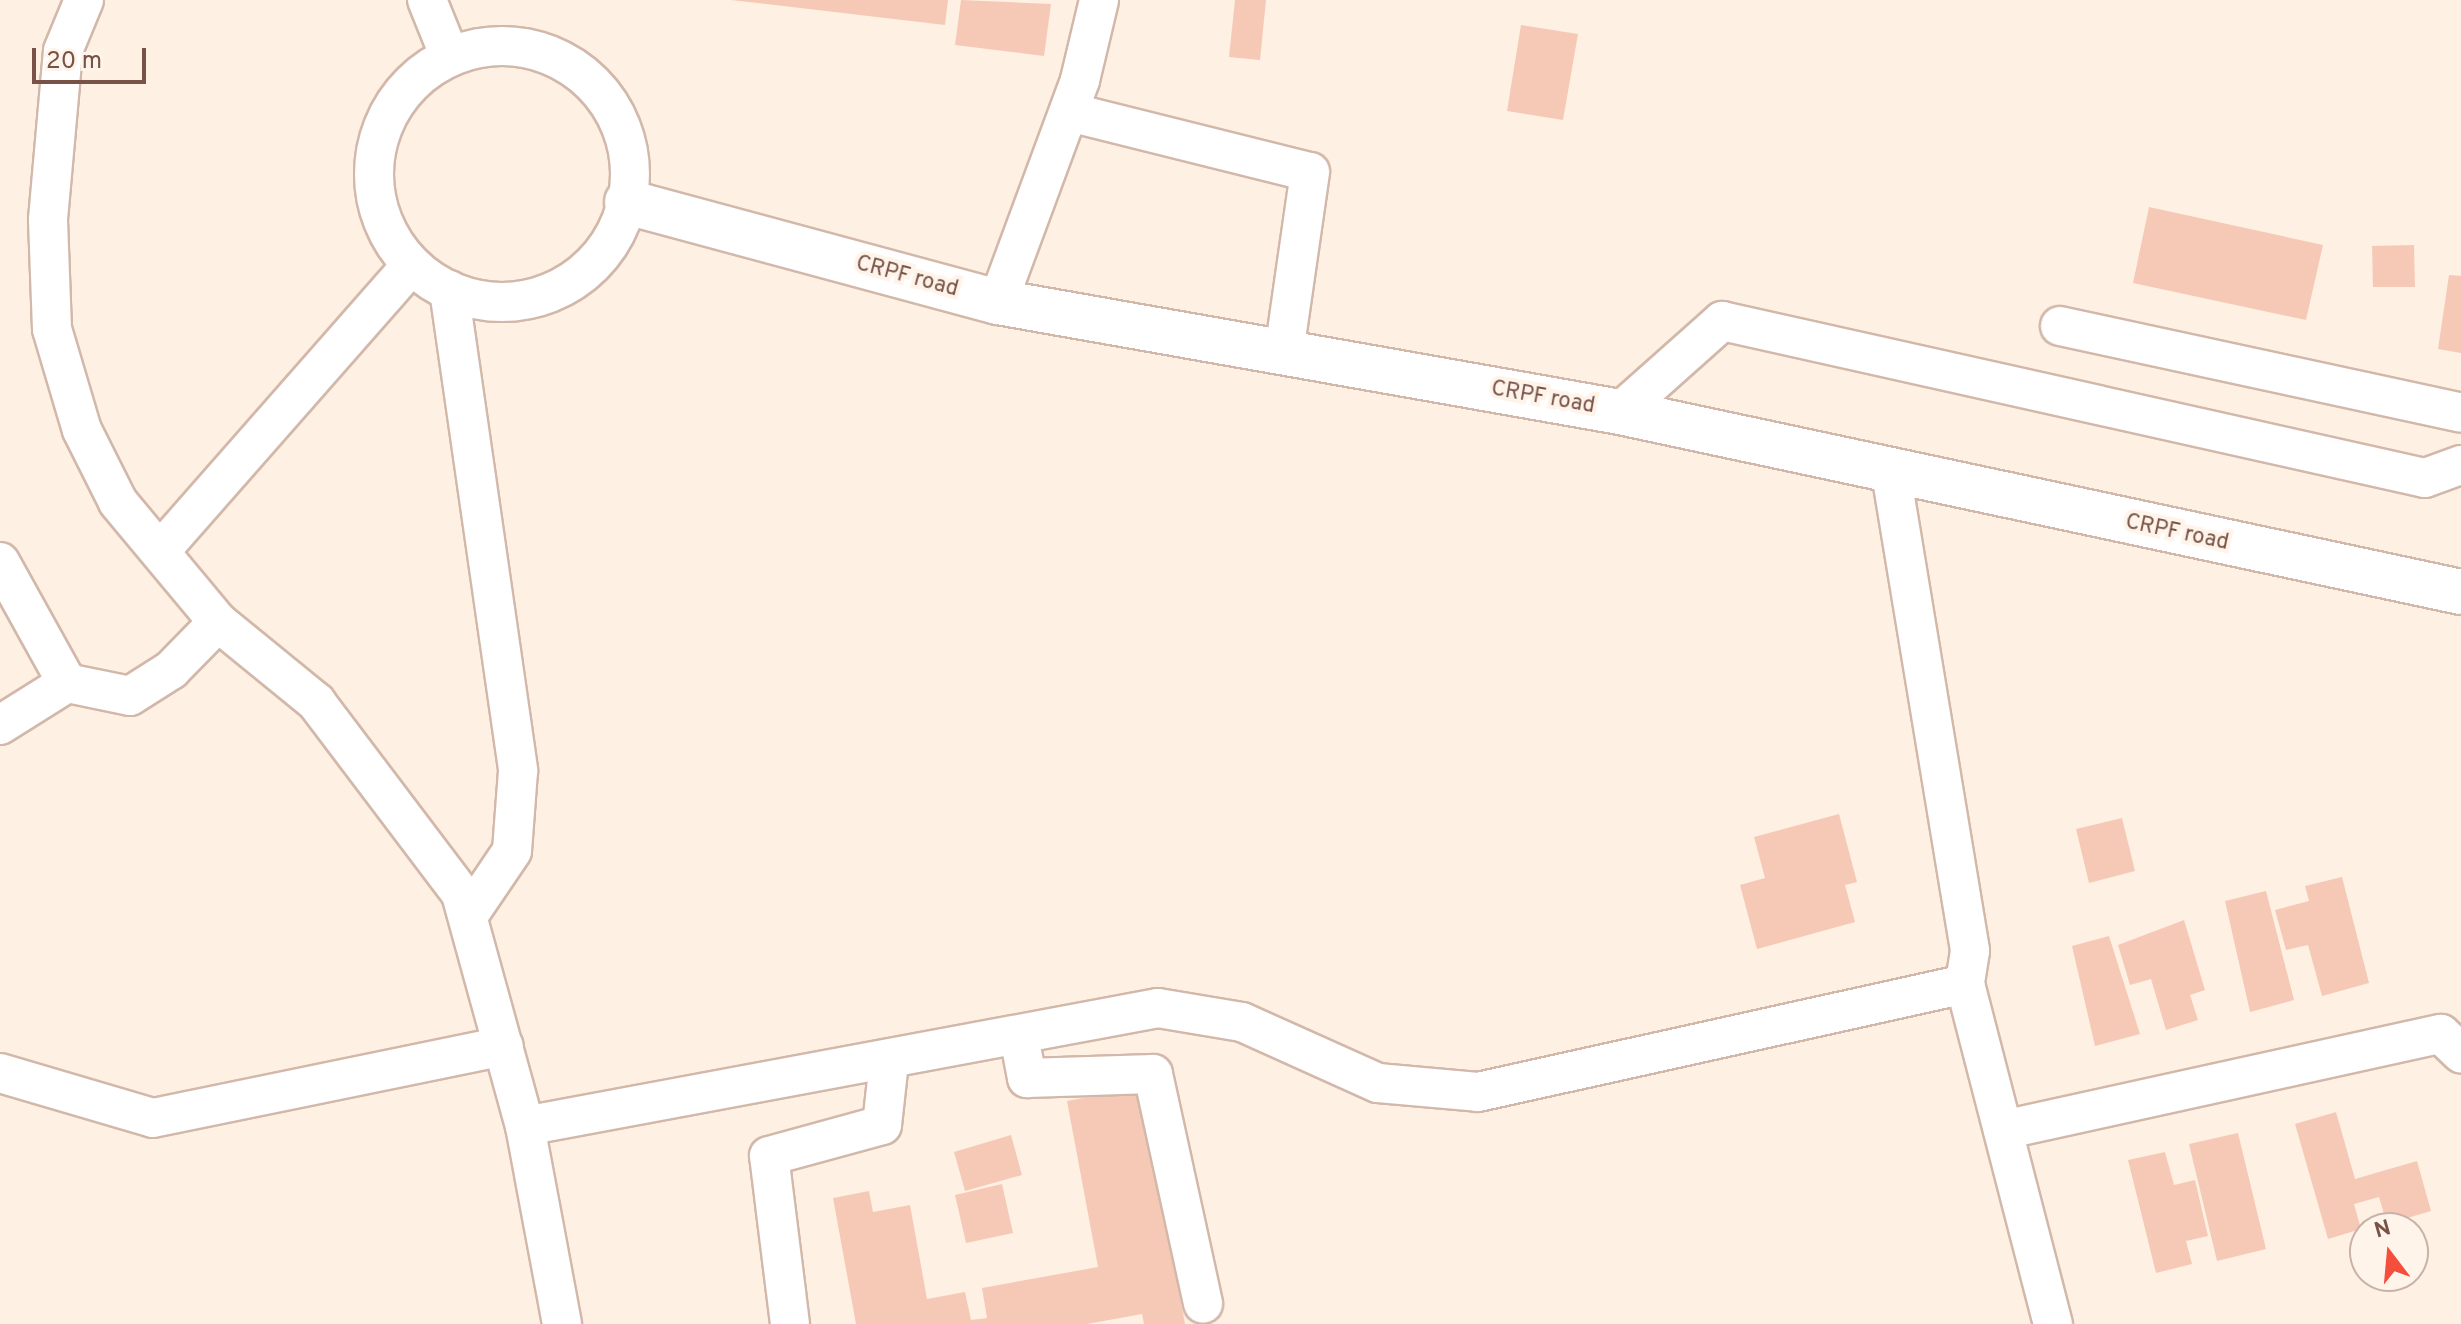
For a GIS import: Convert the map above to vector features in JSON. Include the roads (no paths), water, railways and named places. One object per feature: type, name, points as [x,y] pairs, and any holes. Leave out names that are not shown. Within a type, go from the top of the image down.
[{"type":"street","points":[[84,0],[63,51],[52,127],[52,329],[82,430],[118,502],[162,549],[218,622],[316,702],[470,913],[525,1126],[562,1324]]},
{"type":"street","points":[[427,0],[450,57]]},
{"type":"street","points":[[998,302],[1069,112],[1099,0]]},
{"type":"street","points":[[489,47],[530,49],[567,64],[598,89],[620,123],[630,162],[627,202],[613,238],[589,269],[556,291],[519,301],[449,290],[411,266],[386,232],[374,193],[375,152],[389,112],[415,80],[450,57],[489,47]]},
{"type":"street","points":[[1069,112],[1310,172],[1284,352]]},
{"type":"street","name":"CRPF road","points":[[627,202],[998,302],[1620,412],[1891,473],[2461,592]]},
{"type":"street","points":[[162,549],[411,266]]},
{"type":"street","points":[[449,290],[518,771],[512,851],[470,913]]},
{"type":"street","points":[[1620,412],[1722,321],[2425,478],[2461,465]]},
{"type":"street","points":[[2060,326],[2461,413]]},
{"type":"street","points":[[1891,473],[1970,951],[1965,984],[2053,1324]]},
{"type":"street","points":[[0,562],[67,683]]},
{"type":"street","points":[[0,725],[67,683],[130,696],[171,670],[218,622]]},
{"type":"street","points":[[525,1126],[889,1062],[1158,1008],[1242,1022],[1378,1083],[1478,1092],[1965,984]]},
{"type":"street","points":[[2003,1130],[2441,1034],[2461,1053]]},
{"type":"street","points":[[1019,1036],[1027,1078],[1153,1074],[1203,1304]]},
{"type":"street","points":[[0,1073],[153,1118],[504,1046]]},
{"type":"street","points":[[790,1324],[769,1156],[882,1125],[889,1062]]}]
